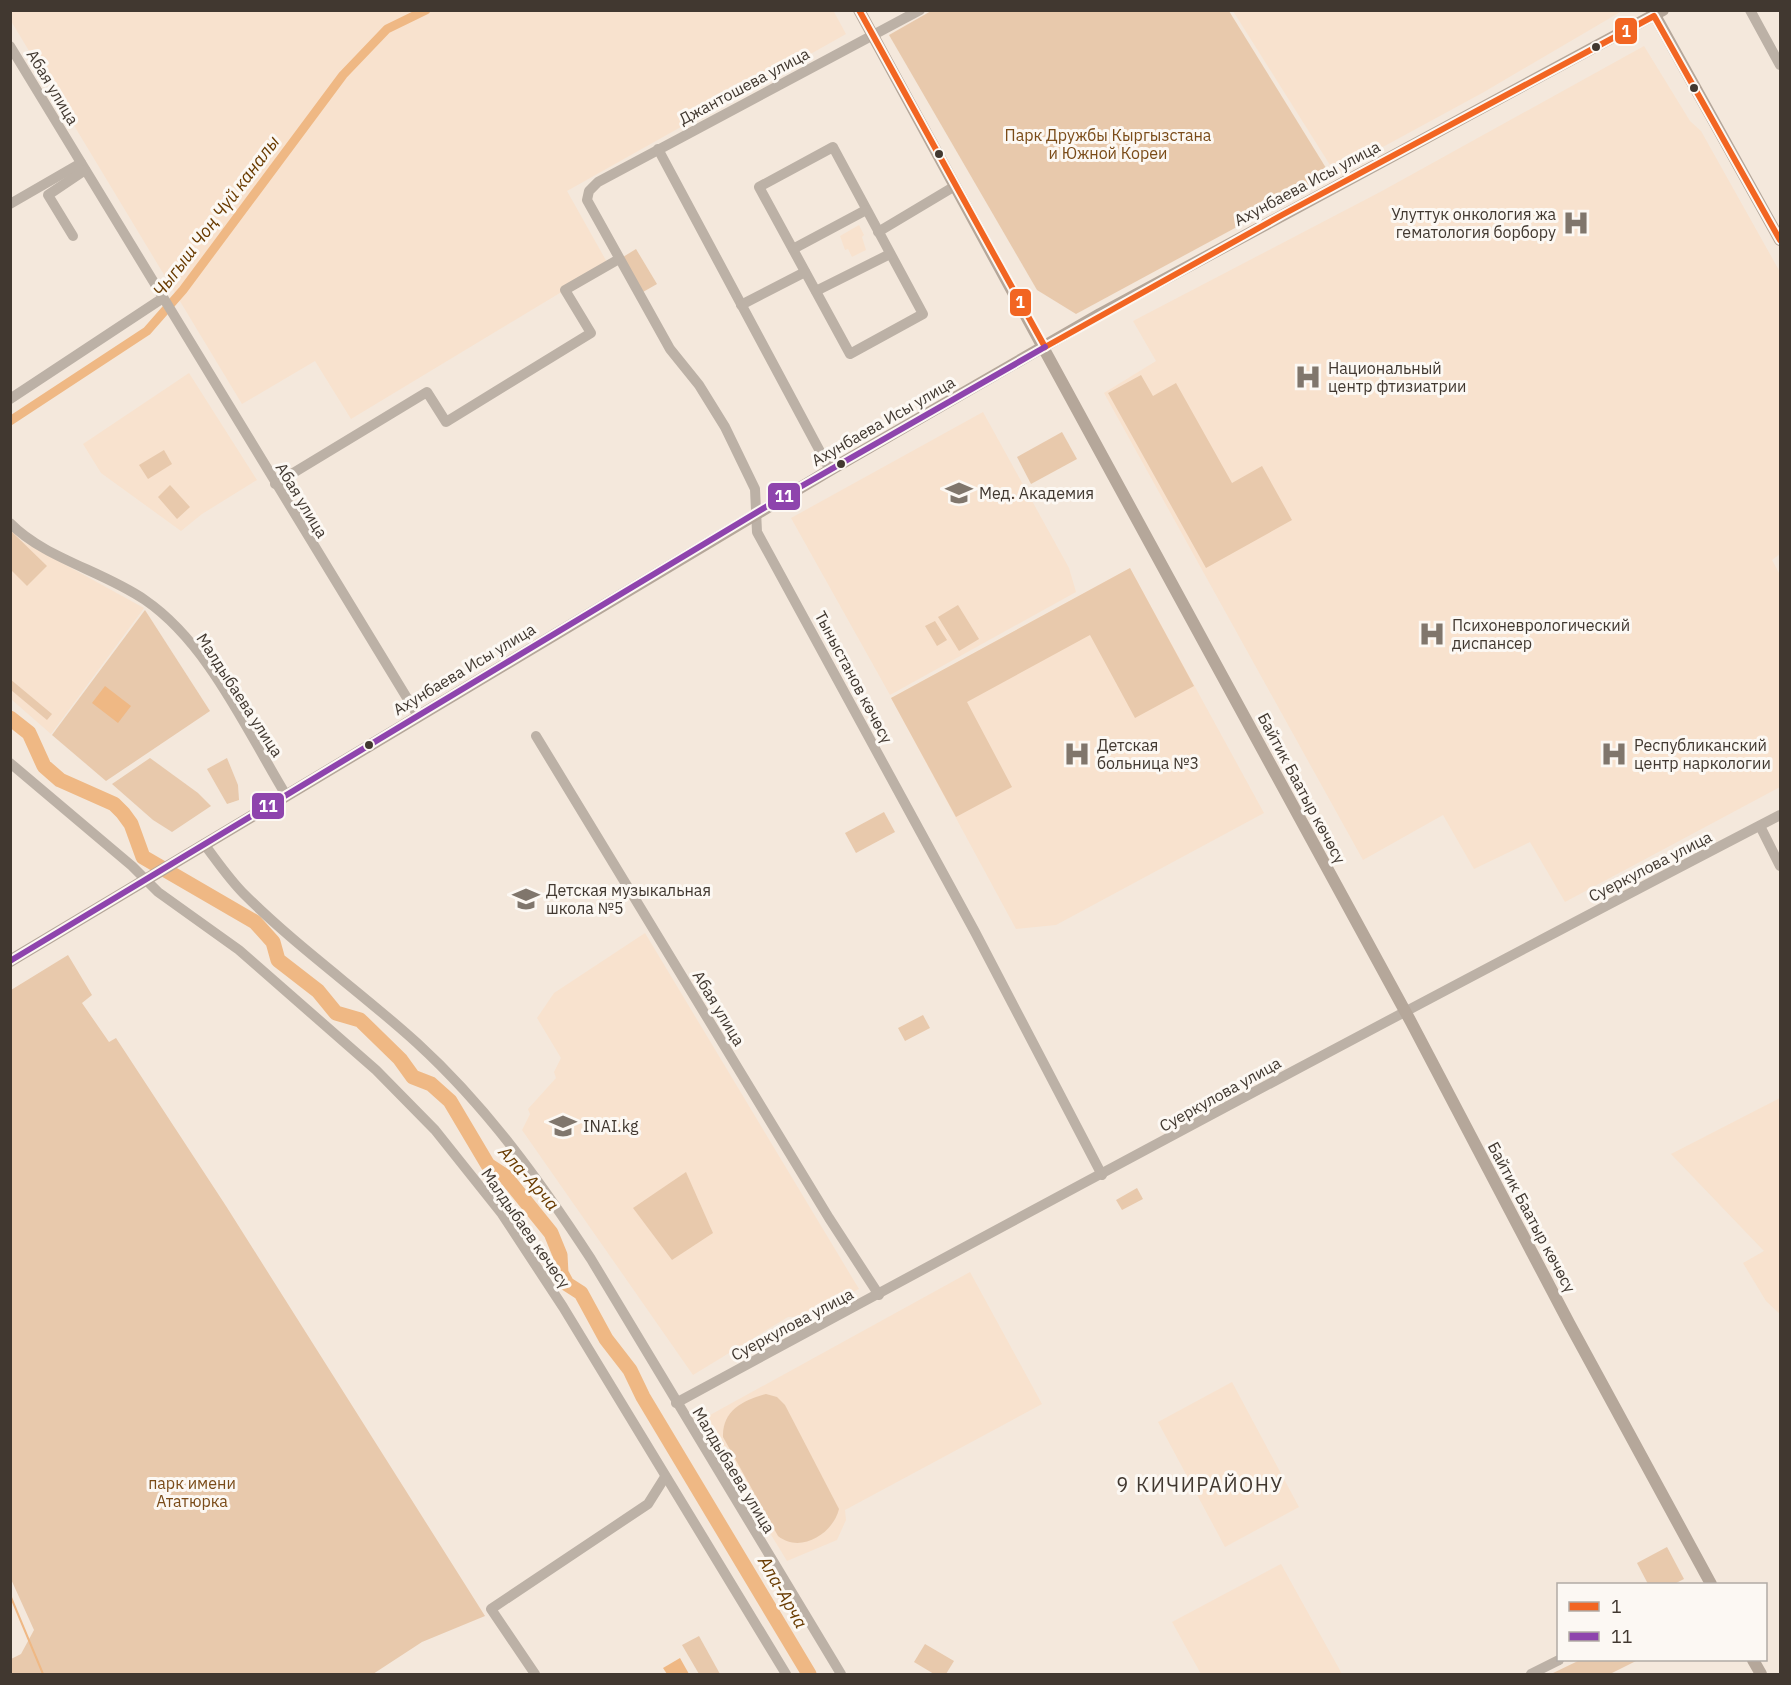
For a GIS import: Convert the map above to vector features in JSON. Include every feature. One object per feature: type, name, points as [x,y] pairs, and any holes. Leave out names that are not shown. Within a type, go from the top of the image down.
[{"type":"main road","name":"Байтик Баатыр көчөсү","points":[[859,10],[1045,347],[1404,1010],[1708,1583]]},
{"type":"main road","points":[[1656,12],[1780,240]]},
{"type":"main road","name":"Ахунбаева Исы улица","points":[[10,961],[830,470],[1262,226],[1656,12]]},
{"type":"street","name":"Джантошева улица","points":[[588,196],[598,182],[921,10]]},
{"type":"street","points":[[1750,10],[1780,65]]},
{"type":"street","name":"Абая улица","points":[[10,46],[418,716]]},
{"type":"street","points":[[833,147],[878,232],[923,314],[849,354],[759,187],[833,147]]},
{"type":"street","points":[[658,149],[830,470]]},
{"type":"street","points":[[10,204],[83,166]]},
{"type":"street","points":[[73,236],[48,195],[83,166]]},
{"type":"street","points":[[878,232],[955,186]]},
{"type":"street","name":"Тыныстанов көчөсү","points":[[588,196],[588,205],[670,349],[699,385],[725,427],[755,489],[754,514],[757,532],[975,932],[1102,1175]]},
{"type":"street","points":[[793,249],[866,210]]},
{"type":"street","points":[[816,291],[890,255]]},
{"type":"street","points":[[275,484],[427,392],[446,422],[591,333],[566,290],[619,259]]},
{"type":"street","points":[[741,305],[805,272]]},
{"type":"street","points":[[10,399],[167,305]]},
{"type":"street","name":"Малдыбаева улица","points":[[10,523],[25,538],[100,574],[146,601],[185,637],[224,692],[286,795]]},
{"type":"street","name":"Абая улица","points":[[536,736],[818,1200],[879,1294]]},
{"type":"street","points":[[10,763],[151,877]]},
{"type":"street","name":"Суеркулова улица","points":[[676,1403],[1404,1010],[1780,816]]},
{"type":"street","points":[[1760,826],[1780,866]]},
{"type":"street","points":[[204,844],[250,900],[417,1043],[486,1113],[558,1209],[676,1403]]},
{"type":"street","name":"Малдыбаев көчөсү","points":[[151,877],[158,892],[248,957],[375,1070],[435,1130],[513,1230],[563,1307],[786,1674]]},
{"type":"street","name":"Малдыбаева улица","points":[[676,1403],[842,1674]]},
{"type":"street","points":[[534,1674],[491,1609],[648,1504],[665,1477]]},
{"type":"street","points":[[1531,1674],[1557,1660]]},
{"type":"shaded area","points":[[11,10],[833,10],[846,34],[567,191],[608,264],[351,419],[315,361],[242,404],[11,21]]},
{"type":"shaded area","points":[[1233,11],[1622,11],[1484,92],[1335,173]]},
{"type":"shaded area","points":[[1644,46],[1690,121],[1701,131],[1780,272],[1780,554],[1772,560],[1780,575],[1780,787],[1565,902],[1530,842],[1474,869],[1443,815],[1363,860],[1104,393],[1156,361],[1133,321],[1382,191]]},
{"type":"shaded area","points":[[859,225],[864,235],[862,237],[866,250],[852,257],[848,249],[845,250],[840,236]]},
{"type":"shaded area","points":[[189,373],[257,480],[202,514],[181,531],[101,473],[83,444]]},
{"type":"shaded area","points":[[983,412],[1069,568],[1076,592],[890,695],[791,518]]},
{"type":"shaded area","points":[[11,529],[22,541],[144,608],[51,734],[11,699]]},
{"type":"shaded area","name":"Детская больница №3","points":[[1130,568],[1264,813],[1056,925],[1016,929],[891,698]]},
{"type":"shaded area","points":[[105,686],[131,706],[118,723],[92,703]]},
{"type":"shaded area","points":[[645,933],[859,1289],[801,1317],[788,1317],[693,1375],[522,1130],[530,1114],[528,1109],[556,1078],[554,1072],[561,1058],[537,1018],[554,993]]},
{"type":"shaded area","points":[[1780,1098],[1780,1314],[1766,1301],[1743,1263],[1764,1251],[1671,1154]]},
{"type":"shaded area","points":[[970,1272],[1042,1404],[845,1510],[846,1520],[837,1540],[787,1561],[701,1420]]},
{"type":"shaded area","points":[[1232,1382],[1299,1507],[1225,1547],[1158,1422]]},
{"type":"shaded area","points":[[1281,1564],[1342,1674],[1201,1674],[1172,1622]]},
{"type":"shaded area","points":[[680,1658],[689,1674],[667,1674],[663,1668]]},
{"type":"green space","name":"Парк Дружбы Кыргызстана и Южной Кореи","points":[[931,11],[1229,11],[1331,176],[1076,314],[1037,290],[889,35]]},
{"type":"green space","points":[[636,249],[657,284],[643,292],[623,257]]},
{"type":"green space","points":[[1141,375],[1153,396],[1176,383],[1232,483],[1262,466],[1292,520],[1206,568],[1108,393]]},
{"type":"green space","points":[[1062,432],[1077,459],[1031,484],[1017,457]]},
{"type":"green space","points":[[164,450],[172,464],[148,479],[139,465]]},
{"type":"green space","points":[[170,485],[190,507],[177,519],[158,497]]},
{"type":"green space","points":[[11,531],[47,566],[27,586],[11,570]]},
{"type":"green space","points":[[1130,568],[1194,686],[1135,718],[1090,635],[967,702],[1012,787],[956,817],[891,698]]},
{"type":"green space","points":[[958,605],[979,639],[959,651],[938,617]]},
{"type":"green space","points":[[145,610],[210,711],[106,781],[52,735]]},
{"type":"green space","points":[[935,621],[947,640],[937,646],[925,626]]},
{"type":"green space","points":[[10,679],[52,714],[47,720],[11,690]]},
{"type":"green space","points":[[150,758],[198,793],[211,806],[172,832],[153,820],[112,784]]},
{"type":"green space","points":[[227,758],[238,785],[239,800],[227,804],[207,769]]},
{"type":"green space","points":[[884,812],[895,832],[856,853],[845,833]]},
{"type":"green space","name":"парк имени Ататюрка","points":[[68,955],[92,995],[82,1003],[109,1042],[116,1038],[226,1206],[485,1616],[422,1642],[373,1674],[11,1674],[11,1659],[21,1654],[34,1630],[10,1577],[11,990]]},
{"type":"green space","points":[[923,1015],[930,1028],[905,1041],[898,1028]]},
{"type":"green space","points":[[686,1172],[713,1233],[672,1260],[633,1208]]},
{"type":"green space","points":[[1137,1188],[1143,1199],[1122,1210],[1116,1200]]},
{"type":"green space","points":[[766,1394],[777,1397],[785,1405],[839,1509],[836,1518],[823,1533],[805,1542],[787,1541],[778,1536],[723,1437],[726,1420],[736,1408],[742,1403]]},
{"type":"green space","points":[[1667,1547],[1684,1579],[1676,1583],[1647,1583],[1637,1563]]},
{"type":"green space","points":[[699,1636],[720,1674],[699,1674],[682,1645]]},
{"type":"green space","points":[[925,1644],[954,1661],[946,1674],[934,1674],[914,1662]]},
{"type":"green space","points":[[1578,1661],[1636,1661],[1610,1674],[1551,1674]]},
{"type":"waterway","name":"Чыгыш Чоң Чүй каналы","points":[[10,421],[147,331],[183,290],[343,75],[387,29],[426,10]]},
{"type":"waterway","name":"Ала-Арча","points":[[10,718],[29,733],[44,766],[60,780],[114,804],[123,813],[131,824],[143,857],[255,922],[273,942],[278,960],[318,991],[336,1013],[360,1020],[400,1059],[413,1077],[431,1084],[450,1101],[488,1165],[505,1176],[551,1233],[560,1255],[561,1273],[567,1284],[581,1293],[606,1339],[630,1370],[643,1397],[809,1674]]},
{"type":"waterway","points":[[10,1595],[43,1674]]},
{"type":"transit line","name":"1","points":[[859,10],[1045,347],[1282,215],[1654,16],[1780,240]]},
{"type":"transit line","name":"11","points":[[10,961],[779,499],[1045,347]]},
{"type":"place","name":"Улуттук онкология жа гематология борбору","points":[[1576,223]]},
{"type":"place","name":"Национальный центр фтизиатрии","points":[[1308,377]]},
{"type":"place","name":"Мед. Академия","points":[[959,493]]},
{"type":"place","name":"Психоневрологический диспансер","points":[[1432,634]]},
{"type":"place","name":"Детская больница №3","points":[[1077,754]]},
{"type":"place","name":"Республиканский центр наркологии","points":[[1614,754]]},
{"type":"place","name":"Детская музыкальная школа №5","points":[[526,899]]},
{"type":"place","name":"INAI.kg","points":[[563,1126]]},
{"type":"district","name":"9 КИЧИРАЙОНУ","points":[[1200,1484]]}]
